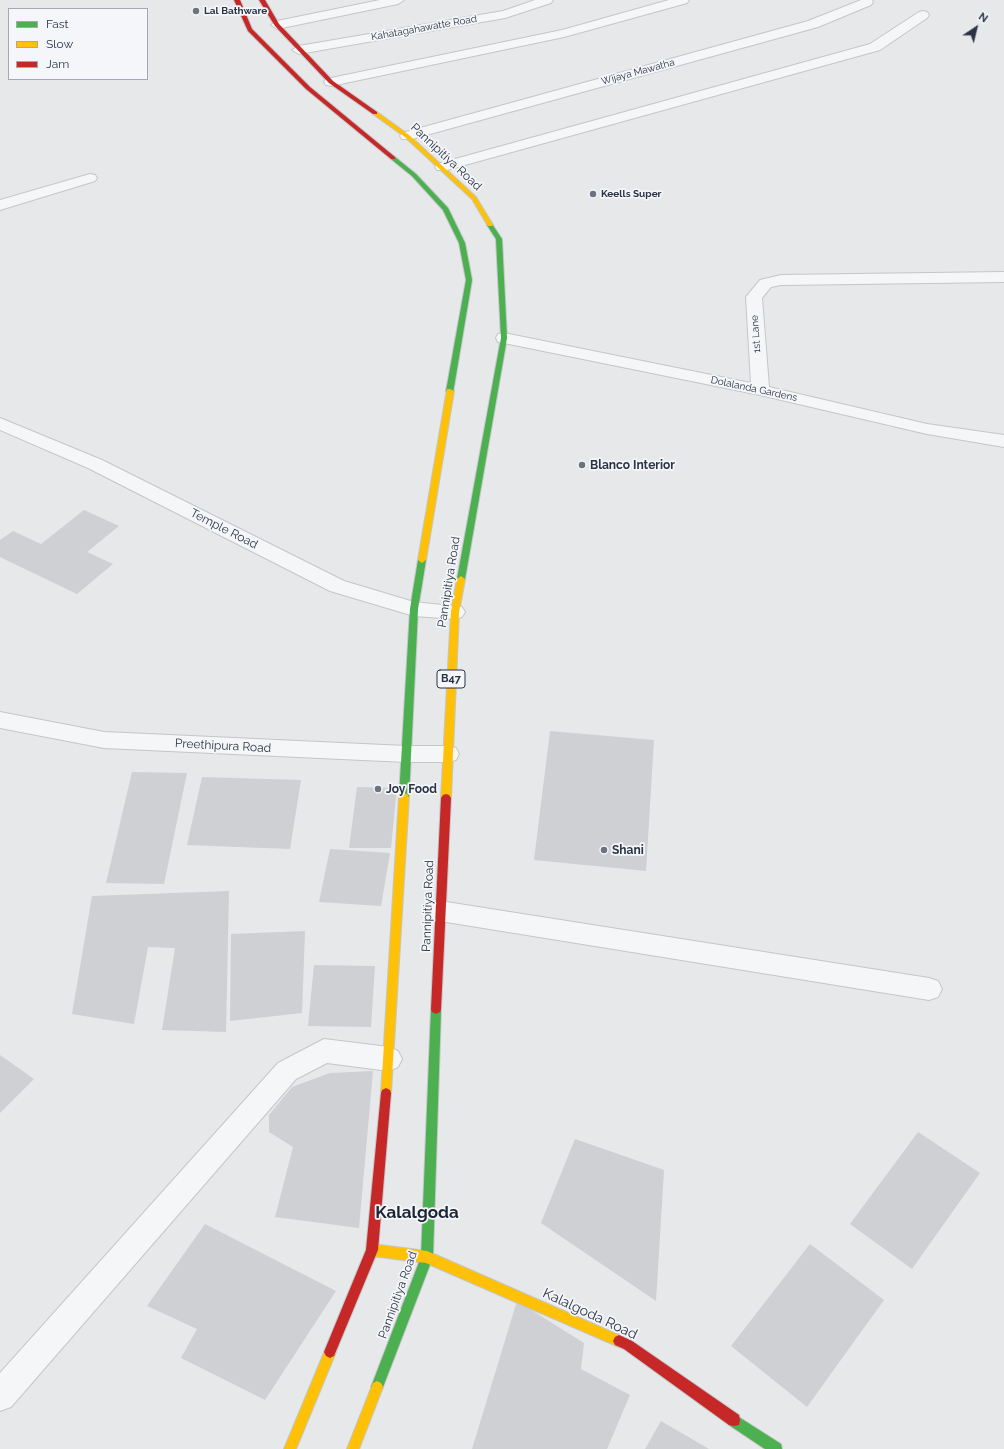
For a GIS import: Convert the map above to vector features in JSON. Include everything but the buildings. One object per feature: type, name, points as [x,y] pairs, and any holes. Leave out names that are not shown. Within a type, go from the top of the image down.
[{"type":"main road","points":[[237,0],[250,30],[308,88],[414,175],[446,209],[462,243],[469,280],[414,609],[389,1059],[372,1250],[290,1449]]},
{"type":"main road","name":"Pannipitiya Road","points":[[262,0],[277,25],[299,50],[331,82],[407,136],[474,198],[499,239],[504,338],[455,612],[440,911],[427,1257],[354,1449]]},
{"type":"main road","name":"Kalalgoda Road","points":[[372,1250],[427,1257],[628,1345],[776,1449]]},
{"type":"street","points":[[277,25],[398,0]]},
{"type":"street","name":"Kahatagahawatte Road","points":[[299,50],[505,14],[547,0]]},
{"type":"street","points":[[331,82],[564,33],[683,0]]},
{"type":"street","name":"Wijaya Mawatha","points":[[407,136],[813,24],[867,2]]},
{"type":"street","points":[[442,168],[875,47],[923,15]]},
{"type":"street","points":[[0,204],[90,178]]},
{"type":"street","name":"1st Lane","points":[[760,390],[754,296],[766,283],[781,280],[1004,277]]},
{"type":"street","name":"Dolalanda Gardens","points":[[504,338],[760,390],[927,429],[1004,441]]},
{"type":"street","name":"Temple Road","points":[[0,423],[95,464],[337,586],[414,609],[455,612]]},
{"type":"street","name":"Preethipura Road","points":[[0,720],[104,740],[406,754],[448,754]]},
{"type":"street","points":[[440,911],[929,990]]},
{"type":"street","points":[[0,1396],[287,1071],[324,1051],[389,1059]]},
{"type":"traffic: fast","points":[[393,158],[414,175],[446,209],[462,243],[469,280],[450,391]]},
{"type":"traffic: fast","points":[[461,579],[504,338],[499,239],[490,225]]},
{"type":"traffic: fast","points":[[404,797],[414,609],[422,560]]},
{"type":"traffic: fast","points":[[377,1387],[427,1257],[436,1009]]},
{"type":"traffic: fast","points":[[734,1420],[776,1449]]},
{"type":"traffic: slow","points":[[375,113],[407,136],[474,198],[490,225]]},
{"type":"traffic: slow","points":[[422,560],[450,391]]},
{"type":"traffic: slow","points":[[446,798],[455,612],[461,579]]},
{"type":"traffic: slow","points":[[386,1093],[404,797]]},
{"type":"traffic: slow","points":[[372,1250],[427,1257],[619,1341]]},
{"type":"traffic: slow","points":[[290,1449],[330,1352]]},
{"type":"traffic: slow","points":[[353,1449],[377,1387]]},
{"type":"traffic: jam","points":[[237,0],[250,30],[308,88],[393,158]]},
{"type":"traffic: jam","points":[[262,0],[277,25],[331,82],[375,113]]},
{"type":"traffic: jam","points":[[436,1009],[446,798]]},
{"type":"traffic: jam","points":[[330,1352],[372,1250],[386,1093]]},
{"type":"traffic: jam","points":[[619,1341],[628,1345],[734,1420]]},
{"type":"place","name":"Lal Bathware","points":[[196,11]]},
{"type":"place","name":"Keells Super","points":[[593,194]]},
{"type":"place","name":"Blanco Interior","points":[[582,465]]},
{"type":"place","name":"Joy Food","points":[[378,789]]},
{"type":"place","name":"Shani","points":[[604,850]]},
{"type":"district","name":"Kalalgoda","points":[[417,1213]]}]
